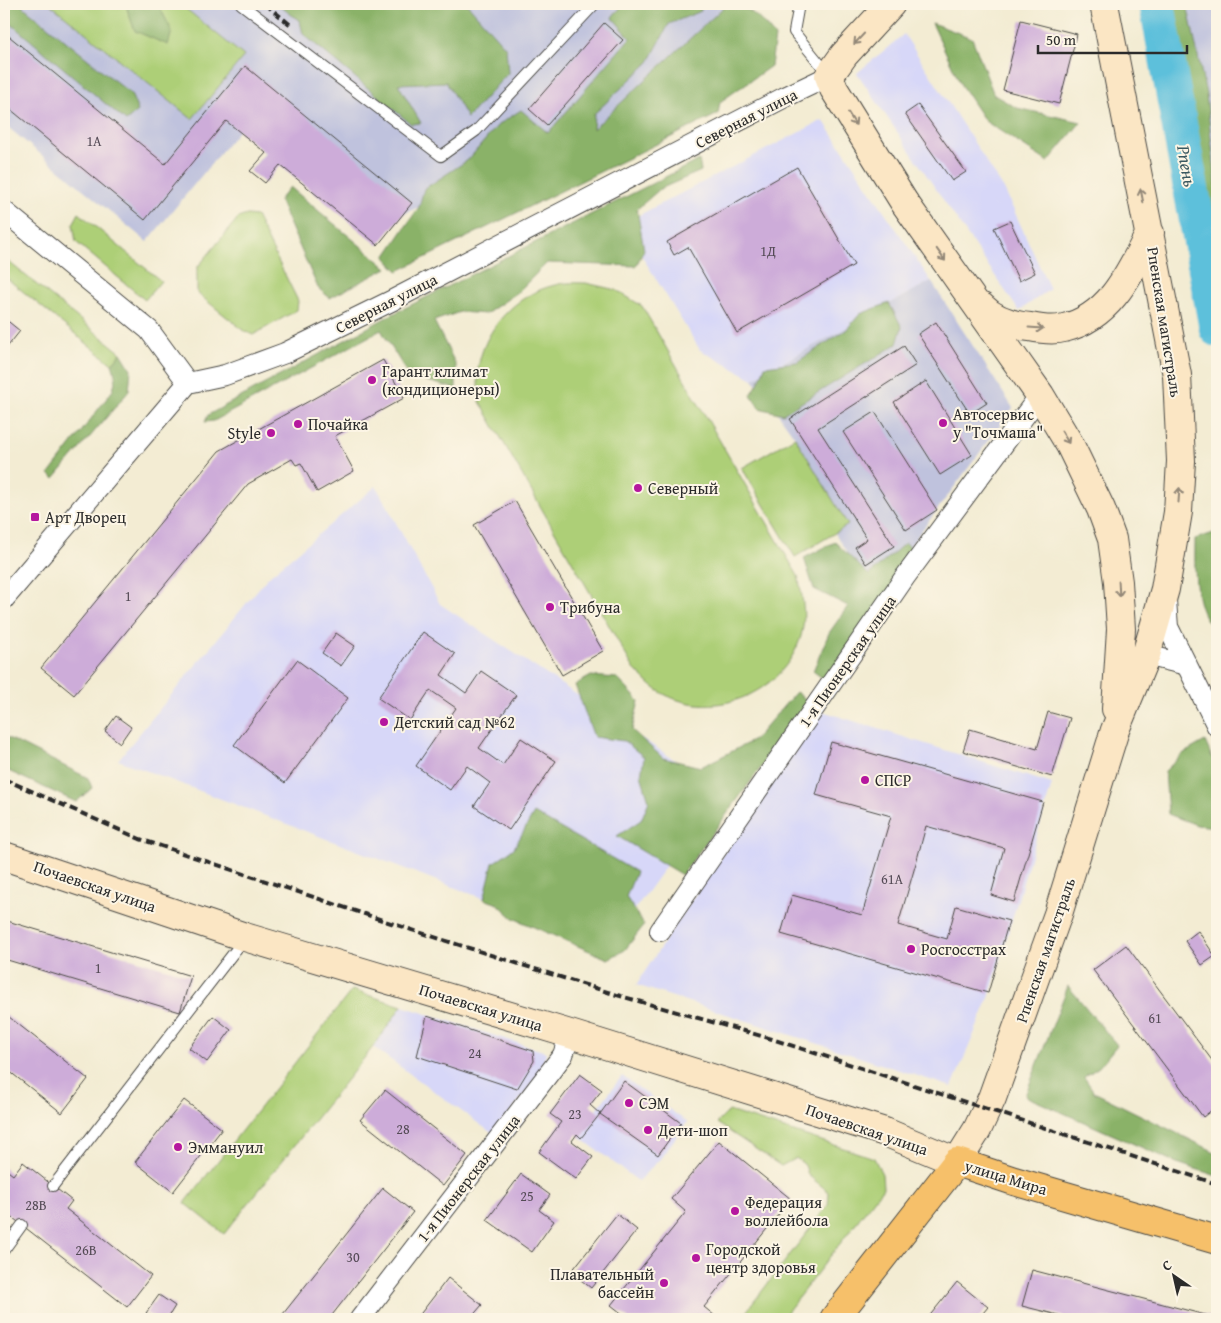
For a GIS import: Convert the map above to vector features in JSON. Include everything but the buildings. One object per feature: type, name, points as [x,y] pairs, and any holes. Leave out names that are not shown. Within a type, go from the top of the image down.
[{"type":"main road","points":[[830,76],[844,55],[891,4]]},
{"type":"main road","name":"Рпенская магистраль","points":[[957,1162],[977,1130],[992,1098],[1058,914],[1114,730],[1146,655],[1165,589],[1178,512],[1181,452],[1177,375],[1104,4]]},
{"type":"main road","name":"Рпенская магистраль","points":[[830,76],[834,89],[904,202],[1040,395],[1070,444],[1101,509],[1112,539],[1118,582],[1121,629],[1114,730]]},
{"type":"main road","name":"Рпенская магистраль","points":[[965,290],[989,314],[1013,326],[1062,329],[1086,321],[1106,305],[1128,276],[1150,233]]},
{"type":"main road","name":"Почаевская улица","points":[[4,856],[246,937],[570,1034],[885,1132],[957,1162]]},
{"type":"main road","name":"улица Мира","points":[[834,1319],[957,1162],[1014,1181],[1217,1240]]},
{"type":"street","name":"Северная улица","points":[[188,383],[225,374],[285,353],[391,301],[765,107],[830,76]]},
{"type":"street","points":[[4,211],[149,330],[188,383],[4,599]]},
{"type":"street","name":"1-я Пионерская улица","points":[[660,931],[905,577],[1040,395]]},
{"type":"street","points":[[1165,589],[1168,627],[1217,726]]},
{"type":"street","points":[[1146,655],[1187,666]]},
{"type":"street","name":"1-я Пионерская улица","points":[[360,1319],[563,1055],[570,1034]]},
{"type":"lane","points":[[242,4],[441,156],[476,131],[595,4]]},
{"type":"lane","points":[[798,4],[794,32],[830,76]]},
{"type":"lane","points":[[53,1186],[246,937]]},
{"type":"lane","points":[[4,1250],[22,1226]]},
{"type":"shaded area","points":[[4,4],[727,4],[592,130],[403,214],[378,245],[280,165],[265,183],[250,171],[265,153],[239,130],[147,242],[4,124]]},
{"type":"shaded area","points":[[1173,4],[1217,4],[1217,213]]},
{"type":"shaded area","points":[[904,34],[1004,189],[1050,289],[1019,311],[857,73]]},
{"type":"shaded area","points":[[823,120],[931,281],[753,379],[700,350],[622,224]]},
{"type":"shaded area","points":[[931,281],[1013,408],[873,596],[835,533],[848,525],[795,437],[753,379]]},
{"type":"shaded area","name":"Детский сад №62","points":[[376,486],[440,604],[720,790],[605,951],[498,904],[118,760],[268,577]]},
{"type":"shaded area","points":[[822,711],[1052,784],[989,998],[952,1087],[636,985],[703,883]]},
{"type":"shaded area","points":[[402,1006],[546,1052],[541,1073],[493,1134],[373,1047]]},
{"type":"shaded area","points":[[622,1076],[687,1122],[660,1159],[638,1181],[581,1138],[600,1114],[596,1110]]},
{"type":"green space","points":[[4,4],[20,4],[131,94],[138,111],[126,121],[4,18]]},
{"type":"green space","points":[[50,4],[180,4],[244,56],[192,119]]},
{"type":"green space","points":[[127,4],[158,4],[172,31],[168,45],[135,31]]},
{"type":"green space","points":[[277,4],[467,4],[506,48],[508,73],[467,118],[446,82],[398,84],[421,123],[411,124],[303,34],[300,21]]},
{"type":"green space","points":[[624,4],[701,4],[701,11],[669,24],[649,62],[594,114],[593,129],[727,4],[748,10],[775,37],[771,66],[720,102],[718,114],[398,271],[385,257],[419,207],[424,189],[468,160],[498,125],[521,110],[548,133],[630,38],[612,17]]},
{"type":"green space","points":[[1165,4],[1187,4],[1206,94],[1217,191],[1217,285],[1198,174]]},
{"type":"green space","points":[[932,23],[972,38],[994,95],[1017,108],[1081,122],[1048,162],[985,121],[961,85]]},
{"type":"green space","points":[[699,160],[701,171],[660,189],[637,209],[644,250],[636,266],[547,263],[518,292],[486,314],[460,312],[434,321],[456,365],[456,389],[409,376],[381,330],[214,421],[205,422],[208,415],[387,317]]},
{"type":"green space","points":[[290,187],[387,268],[330,298],[318,288],[279,200]]},
{"type":"green space","points":[[79,213],[161,281],[145,300],[76,242],[73,224]]},
{"type":"green space","points":[[247,215],[256,216],[298,301],[297,310],[253,335],[244,331],[197,293],[197,268],[238,218]]},
{"type":"green space","points":[[4,258],[121,353],[112,364],[4,276]]},
{"type":"green space","name":"Северный","points":[[563,283],[586,283],[616,290],[642,306],[798,576],[804,621],[801,636],[792,657],[778,674],[762,688],[742,698],[721,703],[699,704],[678,700],[657,690],[634,669],[479,400],[478,369],[481,354],[487,340],[504,315],[527,296],[541,290]]},
{"type":"green space","points":[[889,303],[902,327],[897,344],[783,414],[759,408],[751,395],[759,382],[765,366],[797,362],[846,330],[860,314]]},
{"type":"green space","points":[[121,353],[131,369],[129,391],[54,479],[49,474],[113,390],[116,377],[112,364]]},
{"type":"green space","points":[[795,437],[848,525],[795,557],[742,468]]},
{"type":"green space","points":[[1217,532],[1217,631],[1203,613],[1199,601],[1195,576],[1195,539]]},
{"type":"green space","points":[[835,542],[869,575],[905,543],[918,553],[825,680],[813,671],[829,633],[848,606],[814,589],[804,558]]},
{"type":"green space","points":[[591,676],[617,678],[639,701],[632,730],[663,758],[701,767],[754,740],[796,692],[809,702],[682,875],[617,836],[641,820],[649,801],[641,775],[644,757],[624,741],[594,737],[575,685]]},
{"type":"green space","points":[[4,736],[88,778],[92,788],[76,802],[4,769]]},
{"type":"green space","points":[[1205,741],[1217,769],[1217,827],[1197,825],[1168,814],[1165,771],[1184,753]]},
{"type":"green space","points":[[534,813],[636,872],[626,897],[644,925],[625,950],[608,959],[513,918],[498,904],[484,899],[493,863],[514,848]]},
{"type":"green space","points":[[1068,986],[1117,1045],[1099,1067],[1084,1077],[1094,1092],[1217,1153],[1217,1176],[1177,1163],[1025,1096]]},
{"type":"green space","points":[[352,990],[402,1006],[373,1047],[224,1234],[185,1203]]},
{"type":"green space","points":[[729,1111],[874,1158],[882,1174],[883,1188],[784,1316],[779,1318],[765,1318],[746,1312],[828,1205],[829,1192],[808,1175],[805,1165],[796,1158],[781,1166],[717,1123]]},
{"type":"waterway","name":"Рпень","points":[[1157,4],[1217,329]]},
{"type":"railway","points":[[265,4],[292,26]]},
{"type":"railway","points":[[4,779],[140,839],[412,930],[617,995],[772,1039],[1217,1184]]},
{"type":"place","name":"Гарант климат (кондиционеры)","points":[[372,380]]},
{"type":"place","name":"Автосервис у \"Точмаша\"","points":[[943,423]]},
{"type":"place","name":"Почайка","points":[[298,424]]},
{"type":"place","name":"Style","points":[[271,433]]},
{"type":"place","name":"Северный","points":[[638,488]]},
{"type":"place","name":"Арт Дворец","points":[[35,517]]},
{"type":"place","name":"Трибуна","points":[[550,607]]},
{"type":"place","name":"Детский сад №62","points":[[384,722]]},
{"type":"place","name":"СПСР","points":[[865,780]]},
{"type":"place","name":"Росгосстрах","points":[[911,949]]},
{"type":"place","name":"СЭМ","points":[[629,1103]]},
{"type":"place","name":"Дети-шоп","points":[[648,1130]]},
{"type":"place","name":"Эммануил","points":[[178,1147]]},
{"type":"place","name":"Федерация воллейбола","points":[[735,1211]]},
{"type":"place","name":"Городской центр здоровья","points":[[696,1258]]},
{"type":"place","name":"Плавательный бассейн","points":[[664,1283]]}]
